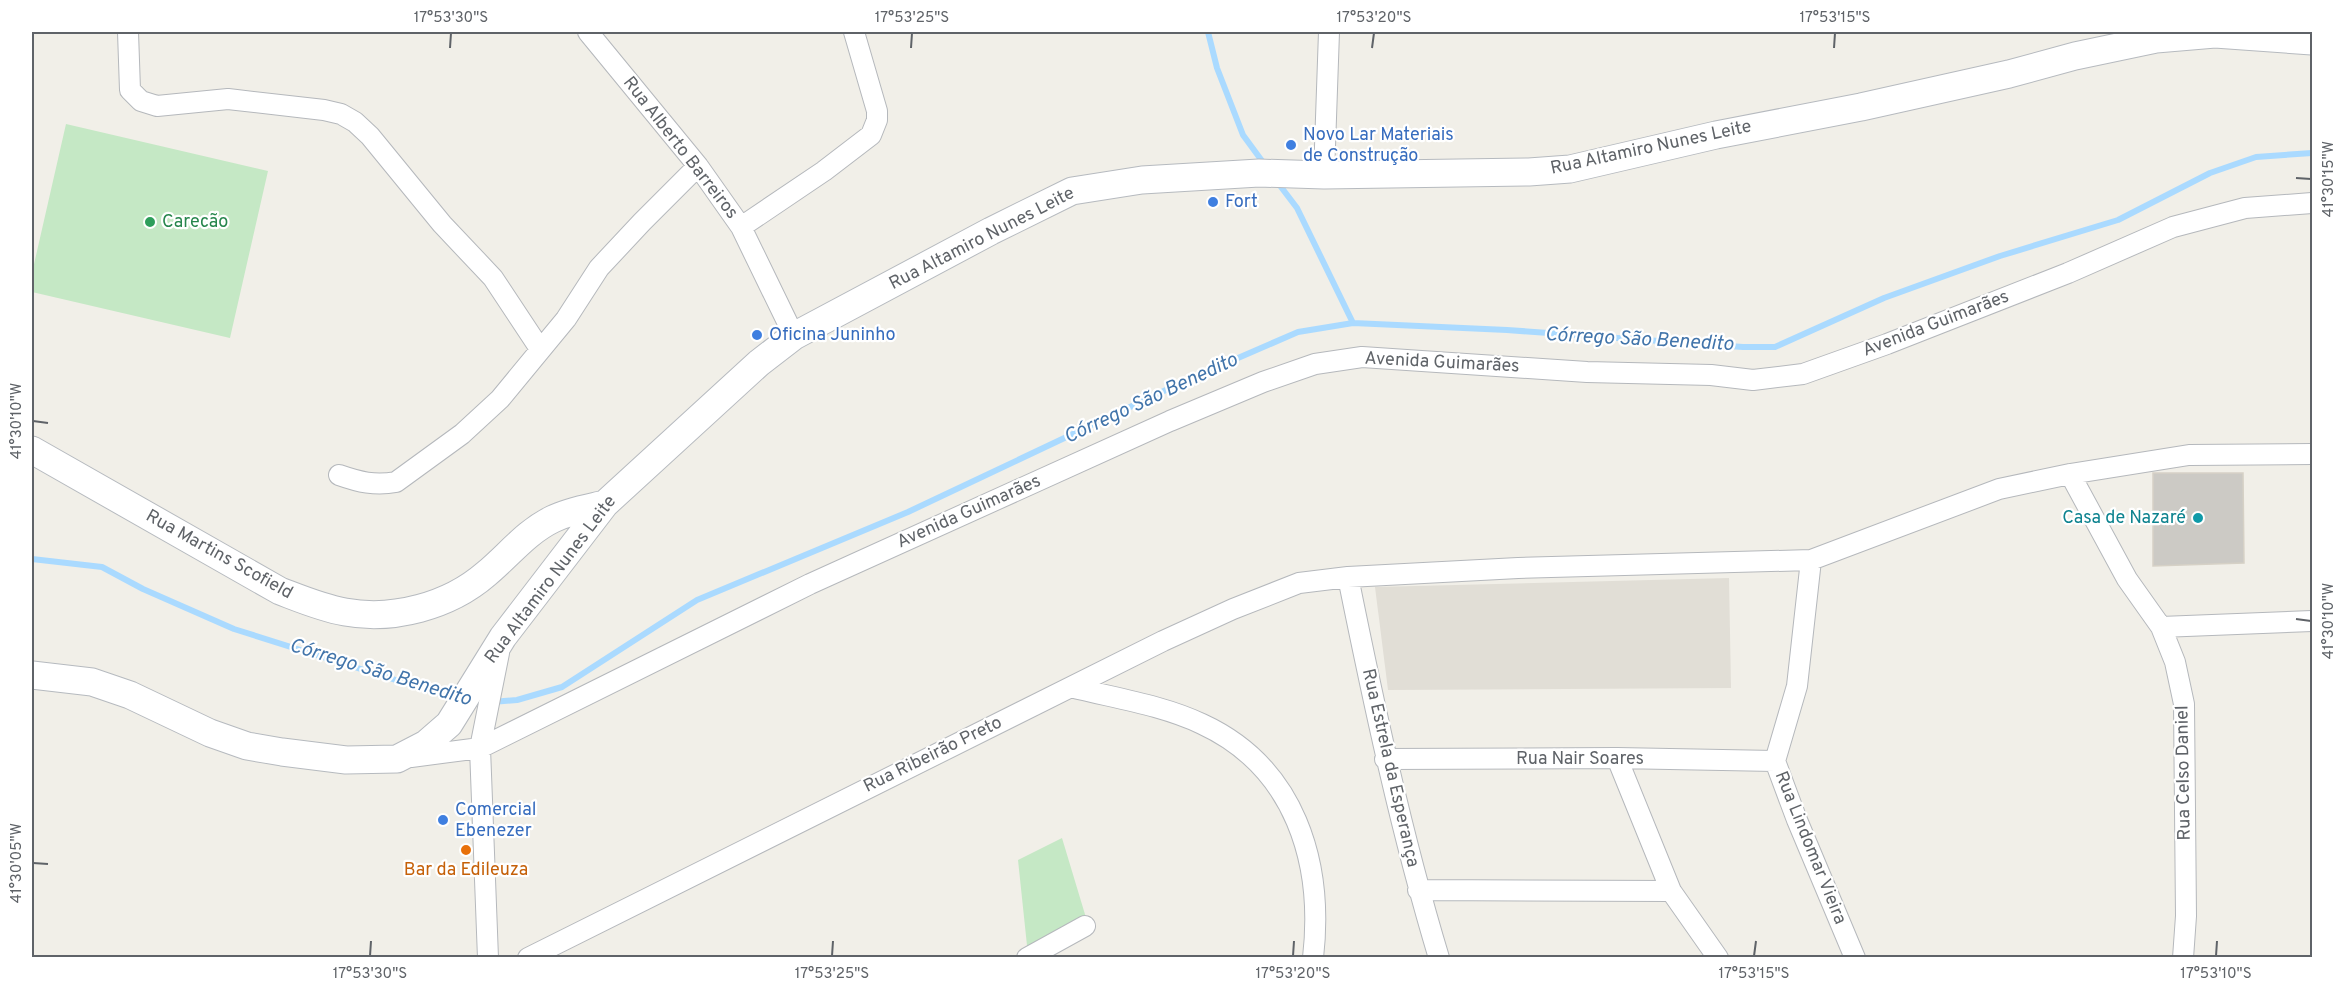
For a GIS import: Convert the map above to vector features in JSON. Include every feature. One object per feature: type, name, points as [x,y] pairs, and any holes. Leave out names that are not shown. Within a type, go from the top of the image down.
[{"type":"main road","name":"Rua Altamiro Nunes Leite","points":[[32,675],[92,682],[121,692],[210,733],[247,746],[282,753],[346,760],[397,759],[440,735],[503,637],[605,504],[759,363],[794,336],[991,231],[1072,191],[1142,180],[1259,173],[1324,175],[1529,172],[1570,169],[1716,135],[2009,74],[2075,56],[2156,39],[2215,34],[2313,41]]},
{"type":"main road","name":"Rua Martins Scofield","points":[[32,450],[280,591],[318,606],[348,613],[400,613],[452,597],[485,576],[535,530],[553,519],[605,504]]},
{"type":"street","points":[[128,32],[129,90],[141,101],[157,106],[228,99],[324,110],[341,114],[355,122],[370,136],[442,224],[494,278],[540,349]]},
{"type":"street","name":"Rua Alberto Barreiros","points":[[588,32],[698,166],[741,227],[794,336]]},
{"type":"street","points":[[741,227],[824,171],[872,135],[878,111],[854,32]]},
{"type":"street","points":[[1324,175],[1329,32]]},
{"type":"street","points":[[339,475],[366,484],[396,482],[462,434],[500,399],[566,319],[599,268],[698,166]]},
{"type":"street","name":"Avenida Guimarães","points":[[397,759],[481,742],[810,584],[1170,421],[1263,382],[1315,364],[1362,357],[1587,372],[1711,375],[1753,380],[1803,374],[1887,344],[2068,273],[2173,227],[2245,208],[2313,203]]},
{"type":"street","name":"Rua Ribeirão Preto","points":[[528,957],[1223,613],[1299,583],[1348,577],[1518,568],[1811,560],[1998,489],[2070,474],[2188,455],[2313,454]]},
{"type":"street","name":"Rua Celso Daniel","points":[[2070,474],[2127,579],[2161,627],[2175,662],[2184,704],[2186,916],[2183,957]]},
{"type":"street","name":"Rua Lindomar Vieira","points":[[1811,560],[1797,686],[1775,761],[1801,831],[1855,957]]},
{"type":"street","name":"Rua Estrela da Esperança","points":[[1348,577],[1385,759],[1418,890],[1439,957]]},
{"type":"street","points":[[2161,627],[2313,621]]},
{"type":"street","points":[[488,957],[481,742],[503,637]]},
{"type":"street","points":[[1071,687],[1171,712],[1201,723],[1227,737],[1276,782],[1300,827],[1310,862],[1316,925],[1313,957]]},
{"type":"street","points":[[1617,758],[1671,891],[1719,957]]},
{"type":"street","name":"Rua Nair Soares","points":[[1385,759],[1617,758],[1775,761]]},
{"type":"street","points":[[1418,890],[1671,891]]},
{"type":"street","points":[[1027,957],[1085,926]]},
{"type":"shaded area","points":[[1729,578],[1731,688],[1388,690],[1375,587]]},
{"type":"green space","name":"Carecão","points":[[66,124],[268,171],[230,338],[32,292],[32,273]]},
{"type":"green space","points":[[1062,838],[1087,921],[1028,955],[1018,860]]},
{"type":"building","name":"Casa de Nazaré","points":[[2153,473],[2243,473],[2244,563],[2153,566]]},
{"type":"waterway","points":[[1208,32],[1217,68],[1243,135],[1265,165]]},
{"type":"waterway","name":"Córrego São Benedito","points":[[492,702],[517,700],[562,687],[697,600],[908,512],[1185,381],[1298,332],[1353,323],[1507,330],[1743,347],[1775,347],[1884,298],[2000,256],[2118,220],[2210,173],[2256,157],[2312,153]]},
{"type":"waterway","points":[[1278,183],[1297,208],[1353,323]]},
{"type":"waterway","name":"Córrego São Benedito","points":[[32,559],[102,567],[143,589],[234,629],[456,699]]},
{"type":"place","name":"Novo Lar Materiais de Construção","points":[[1291,145]]},
{"type":"place","name":"Fort","points":[[1213,202]]},
{"type":"place","name":"Carecão","points":[[150,222]]},
{"type":"place","name":"Oficina Juninho","points":[[757,335]]},
{"type":"place","name":"Casa de Nazaré","points":[[2198,518]]},
{"type":"place","name":"Comercial Ebenezer","points":[[443,820]]},
{"type":"place","name":"Bar da Edileuza","points":[[466,850]]}]
